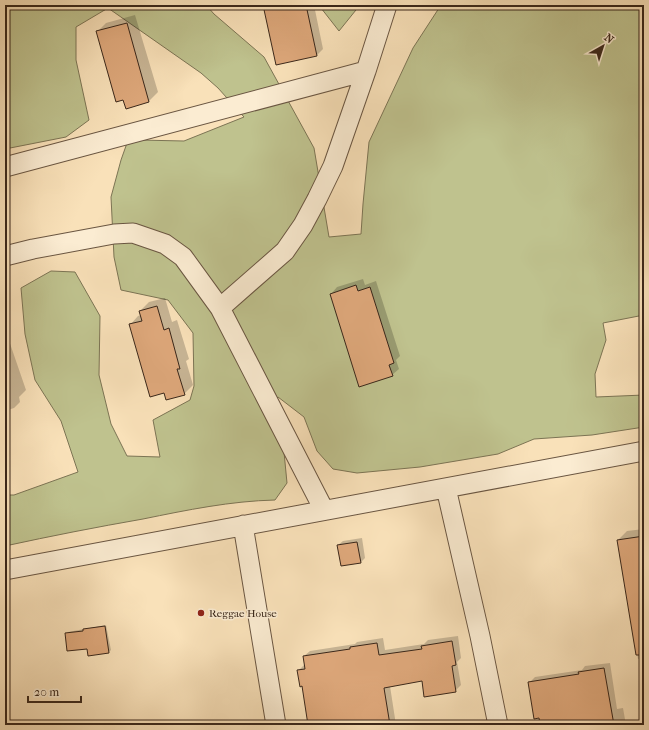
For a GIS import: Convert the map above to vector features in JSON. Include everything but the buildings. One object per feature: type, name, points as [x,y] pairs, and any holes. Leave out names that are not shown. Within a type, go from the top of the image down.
[{"type":"street","points":[[220,308],[285,251],[303,225],[333,166],[387,5]]},
{"type":"street","points":[[5,167],[366,71]]},
{"type":"street","points":[[5,256],[33,249],[114,234],[133,232],[165,244],[183,257],[220,308],[324,510]]},
{"type":"street","points":[[5,570],[644,451]]},
{"type":"street","points":[[446,488],[478,628],[498,725]]},
{"type":"street","points":[[243,526],[276,725]]},
{"type":"green space","points":[[5,5],[206,5],[214,14],[264,57],[314,148],[329,237],[361,234],[369,142],[413,48],[441,5],[644,5],[644,315],[603,323],[606,340],[595,374],[596,397],[644,395],[644,427],[592,435],[534,439],[498,454],[420,467],[357,473],[333,469],[317,451],[304,417],[278,397],[263,411],[284,452],[287,483],[275,500],[242,502],[192,509],[5,546],[5,495],[14,495],[78,472],[61,421],[35,380],[25,334],[21,288],[51,271],[75,272],[100,316],[99,375],[111,424],[127,456],[160,457],[153,420],[190,400],[194,386],[193,333],[168,300],[121,290],[114,257],[111,197],[127,143],[139,140],[184,141],[244,117],[218,88],[201,73],[108,8],[76,27],[76,60],[89,120],[66,137],[5,149]]},
{"type":"green space","points":[[320,5],[360,5],[339,31]]},
{"type":"place","name":"Reggae House","points":[[201,613]]}]
